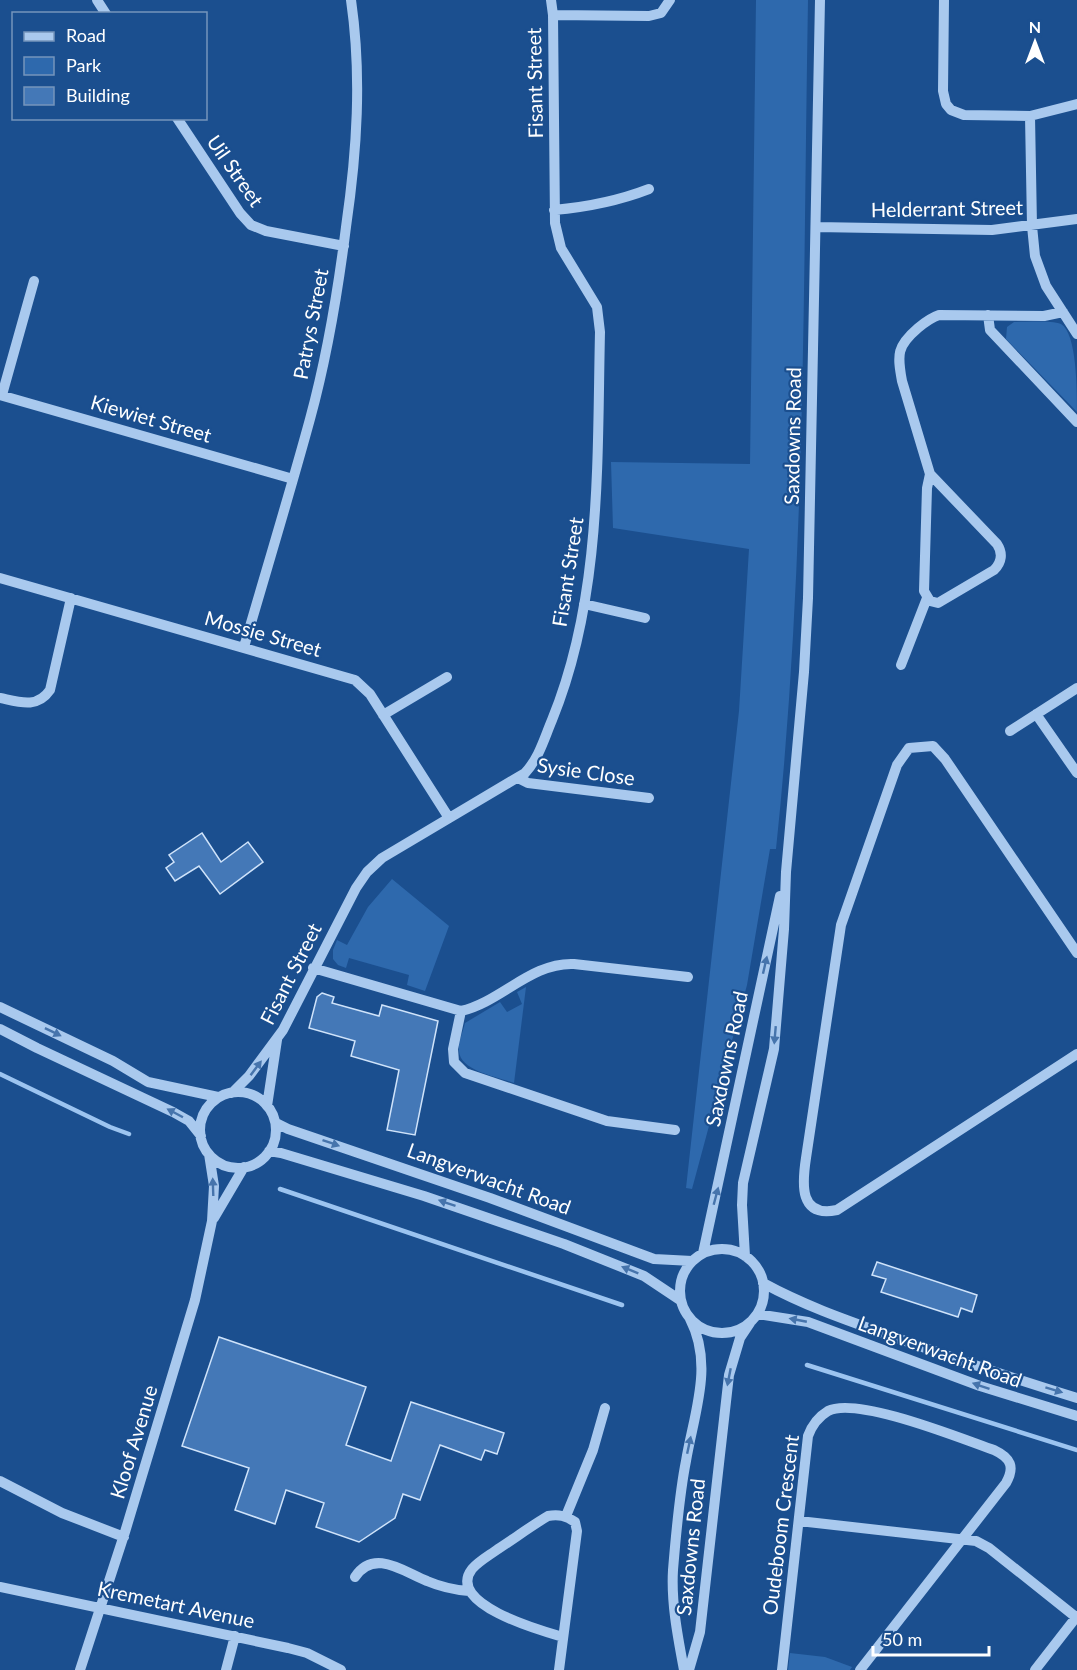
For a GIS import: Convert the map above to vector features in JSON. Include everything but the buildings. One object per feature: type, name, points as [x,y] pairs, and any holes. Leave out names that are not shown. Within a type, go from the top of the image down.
[{"type":"street","name":"Patrys Street","points":[[244,647],[310,418],[344,246],[358,115],[356,32],[351,0]]},
{"type":"street","name":"Fisant Street","points":[[232,1092],[249,1076],[277,1040],[313,968],[367,872],[382,858],[519,778],[536,758],[564,690],[584,604],[592,557],[596,504],[600,317],[591,296],[561,248],[557,235],[554,210],[551,0]]},
{"type":"street","points":[[553,15],[649,16],[661,13],[670,0]]},
{"type":"street","name":"Saxdowns Road","points":[[745,1256],[743,1183],[774,1049],[807,609],[820,0]]},
{"type":"street","points":[[944,0],[943,91],[946,104],[955,112],[964,115],[1030,116],[1077,104]]},
{"type":"street","points":[[1030,116],[1034,250],[1041,275],[1077,334]]},
{"type":"street","name":"Uil Street","points":[[178,120],[240,213],[252,225],[266,231],[344,246]]},
{"type":"street","points":[[554,210],[588,207],[622,199],[649,189]]},
{"type":"street","name":"Helderrant Street","points":[[816,227],[992,230],[1077,219]]},
{"type":"street","points":[[1,395],[34,280]]},
{"type":"street","points":[[930,474],[927,488],[924,591],[927,598],[934,603],[943,602],[994,570],[1001,558],[997,544],[930,474],[902,381],[900,354],[904,341],[935,316],[1044,316],[1063,312]]},
{"type":"street","points":[[988,315],[990,330],[1077,422]]},
{"type":"street","name":"Kiewiet Street","points":[[1,395],[292,479]]},
{"type":"street","name":"Mossie Street","points":[[0,578],[355,680],[366,688],[449,818]]},
{"type":"street","points":[[0,698],[30,703],[42,699],[50,690],[71,598]]},
{"type":"street","points":[[901,666],[927,598]]},
{"type":"street","points":[[584,604],[645,618]]},
{"type":"street","points":[[383,715],[447,677]]},
{"type":"street","points":[[1010,731],[1077,688]]},
{"type":"street","points":[[1036,714],[1077,773]]},
{"type":"street","points":[[1077,953],[945,759],[933,746],[909,748],[897,765],[841,925],[803,1176],[802,1185],[806,1198],[813,1208],[824,1213],[837,1210],[1077,1054]]},
{"type":"street","name":"Sysie Close","points":[[519,778],[528,783],[649,798]]},
{"type":"street","name":"Saxdowns Road","points":[[703,1253],[786,872]]},
{"type":"street","points":[[313,968],[461,1011],[476,1008],[541,970],[557,964],[688,977]]},
{"type":"street","points":[[0,1007],[113,1061],[148,1082],[218,1097]]},
{"type":"street","points":[[461,1011],[453,1049],[454,1062],[465,1073],[607,1121],[675,1130]]},
{"type":"street","points":[[0,1029],[189,1121],[201,1136],[209,1154],[225,1165],[244,1167],[254,1164],[269,1152],[274,1143],[276,1123],[267,1106],[251,1094],[232,1092],[218,1097],[207,1108],[203,1116],[201,1136]]},
{"type":"street","name":"Fisant Street","points":[[267,1106],[277,1040]]},
{"type":"street","name":"Langverwacht Road","points":[[276,1123],[490,1198],[648,1257],[692,1261]]},
{"type":"street","name":"Langverwacht Road","points":[[269,1152],[282,1152],[424,1196],[564,1244],[644,1276],[680,1300]]},
{"type":"street","name":"Kloof Avenue","points":[[80,1670],[124,1537],[195,1300],[212,1221],[214,1186],[209,1154]]},
{"type":"street","name":"Kloof Avenue","points":[[212,1221],[244,1167]]},
{"type":"street","points":[[724,1249],[735,1251],[753,1263],[763,1283],[762,1304],[753,1318],[730,1332],[719,1333],[698,1326],[690,1319],[680,1300],[682,1278],[692,1261],[703,1253],[724,1249]]},
{"type":"street","name":"Langverwacht Road","points":[[763,1283],[834,1316],[996,1374],[1077,1398]]},
{"type":"street","name":"Saxdowns Road","points":[[689,1670],[700,1632],[729,1375],[740,1338],[753,1318]]},
{"type":"street","name":"Langverwacht Road","points":[[753,1318],[808,1322],[980,1386],[1077,1416]]},
{"type":"street","name":"Saxdowns Road","points":[[684,1670],[676,1629],[673,1572],[685,1463],[701,1386],[702,1367],[702,1350],[698,1333],[690,1319]]},
{"type":"street","points":[[566,1516],[593,1450],[605,1408]]},
{"type":"street","name":"Oudeboom Crescent","points":[[782,1670],[808,1436],[812,1425],[829,1410],[840,1408],[865,1409],[883,1413],[1004,1455],[1011,1467],[1010,1475],[860,1670]]},
{"type":"street","points":[[0,1481],[62,1514],[124,1537]]},
{"type":"street","points":[[559,1670],[577,1540],[575,1522],[566,1516],[548,1516],[478,1563],[468,1575],[467,1584],[474,1598],[508,1618],[563,1637]]},
{"type":"street","points":[[799,1521],[962,1539],[976,1541],[989,1548],[1077,1617],[1035,1670]]},
{"type":"street","points":[[355,1577],[366,1566],[376,1562],[387,1563],[433,1583],[469,1591]]},
{"type":"street","name":"Kremetart Avenue","points":[[0,1587],[307,1653],[341,1670]]},
{"type":"street","points":[[226,1670],[235,1636]]},
{"type":"green space","points":[[756,0],[808,0],[804,319],[793,637],[776,849],[770,849],[747,985],[692,1189],[686,1188],[739,711],[749,549],[613,528],[611,462],[750,464]]},
{"type":"green space","points":[[1014,322],[1056,323],[1061,324],[1066,330],[1075,364],[1077,412],[1006,339],[1007,327]]},
{"type":"green space","points":[[392,879],[449,926],[425,991],[407,985],[409,975],[349,958],[346,968],[338,965],[333,959],[333,950],[337,940],[347,945],[368,907]]},
{"type":"green space","points":[[526,987],[514,1083],[481,1072],[466,1064],[459,1051],[465,1023],[500,1002],[507,1012],[522,1004],[517,992]]},
{"type":"green space","points":[[790,1653],[825,1657],[852,1667],[850,1670],[788,1670]]},
{"type":"waterway","points":[[0,1074],[129,1134]]},
{"type":"waterway","points":[[280,1189],[622,1305]]},
{"type":"waterway","points":[[807,1365],[1077,1450]]}]
